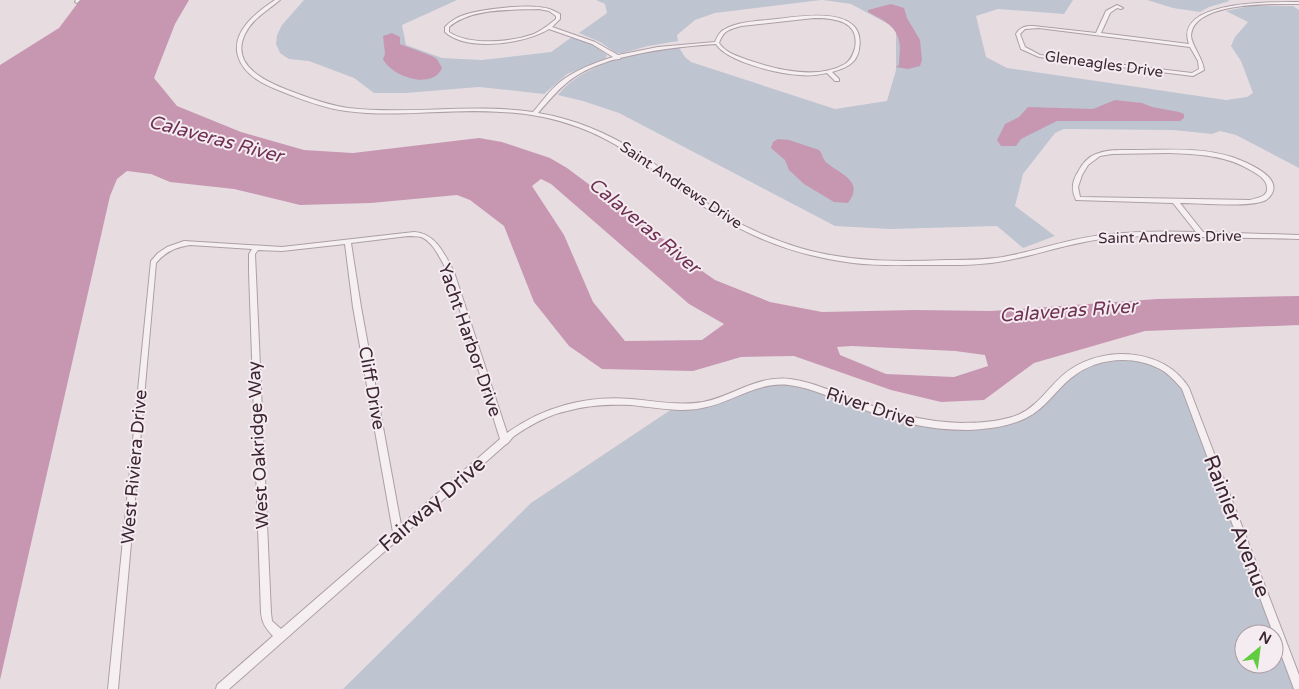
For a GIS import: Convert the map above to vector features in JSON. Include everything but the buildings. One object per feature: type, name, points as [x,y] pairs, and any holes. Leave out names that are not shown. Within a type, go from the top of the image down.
[{"type":"street","name":"Saint Andrews Drive","points":[[278,0],[251,21],[243,33],[239,45],[240,56],[246,68],[273,86],[316,103],[353,110],[380,112],[489,109],[535,113],[576,124],[614,140],[719,214],[747,230],[796,249],[835,258],[895,263],[974,262],[1007,258],[1060,244],[1102,237],[1146,234],[1299,237]]},
{"type":"street","name":"Gleneagles Drive","points":[[1193,46],[1034,27],[1023,29],[1018,34],[1023,48],[1039,56],[1193,75],[1202,70],[1193,46],[1189,37],[1192,25],[1200,18],[1218,10],[1249,4],[1299,3]]},
{"type":"street","points":[[1098,34],[1108,12],[1117,6],[1121,8]]},
{"type":"street","points":[[547,27],[556,21],[558,15],[550,10],[536,8],[467,15],[452,21],[446,29],[449,35],[456,39],[478,42],[522,38],[534,35],[547,27],[589,40],[604,47],[618,58]]},
{"type":"street","points":[[808,17],[834,19],[846,23],[856,31],[858,37],[856,54],[847,65],[828,72],[800,73],[776,69],[730,55],[721,49],[717,43],[718,37],[724,31],[740,25],[808,17]]},
{"type":"street","points":[[535,113],[557,87],[590,66],[664,46],[688,43],[717,43]]},
{"type":"street","points":[[828,72],[837,80]]},
{"type":"street","points":[[1106,153],[1208,154],[1233,159],[1250,166],[1267,180],[1271,189],[1268,196],[1256,201],[1175,201],[1078,199],[1074,184],[1092,159],[1106,153]]},
{"type":"street","points":[[1175,201],[1202,235]]},
{"type":"street","name":"Yacht Harbor Drive","points":[[166,250],[190,243],[282,249],[415,234],[425,236],[451,272],[505,441]]},
{"type":"street","name":"Cliff Drive","points":[[348,242],[348,254],[357,307],[398,533]]},
{"type":"street","name":"West Oakridge Way","points":[[256,248],[252,254],[252,272],[266,621],[281,636]]},
{"type":"street","name":"West Riviera Drive","points":[[113,689],[153,263],[166,250]]},
{"type":"street","name":"River Drive","points":[[678,406],[705,404],[753,385],[779,381],[812,387],[874,411],[903,419],[934,425],[976,427],[1023,416],[1048,399],[1069,374],[1088,364],[1112,359],[1133,358],[1154,361],[1168,368]]},
{"type":"street","name":"Rainier Avenue","points":[[1168,368],[1175,373],[1185,388],[1299,689]]},
{"type":"street","name":"Fairway Drive","points":[[221,689],[518,429],[535,420],[567,408],[592,402],[611,401],[678,406]]},
{"type":"shaded area","points":[[304,0],[457,0],[402,25],[406,45],[442,58],[482,60],[551,52],[572,37],[594,45],[607,55],[605,59],[567,74],[544,94],[479,87],[405,93],[374,93],[354,78],[309,61],[289,59],[280,53],[276,44],[277,35],[282,25]]},
{"type":"shaded area","points":[[596,0],[821,0],[715,13],[695,20],[677,35],[678,41],[616,53],[600,42],[579,33],[607,13],[605,4]]},
{"type":"shaded area","points":[[823,0],[1073,0],[1064,14],[998,9],[976,16],[986,57],[1007,68],[1226,100],[1247,97],[1253,93],[1241,61],[1231,46],[1235,37],[1248,22],[1226,11],[1250,6],[1293,6],[1299,10],[1299,168],[1236,135],[1220,131],[1212,134],[1173,130],[1064,129],[1055,133],[1023,174],[1015,206],[1055,236],[1023,248],[997,226],[890,229],[835,226],[619,113],[558,95],[568,84],[596,67],[647,51],[678,46],[685,57],[691,62],[835,109],[887,101],[896,70],[896,30],[851,4]]},
{"type":"shaded area","points":[[1147,0],[1230,1],[1209,7],[1200,12],[1173,8]]},
{"type":"shaded area","points":[[1123,358],[1154,361],[1185,388],[1274,624],[1234,624],[1234,674],[1284,674],[1284,652],[1298,689],[343,689],[531,503],[678,405],[705,404],[779,381],[812,387],[896,418],[976,427],[1023,416],[1088,364]]},
{"type":"water","name":"Calaveras River","points":[[80,0],[189,0],[175,24],[154,78],[177,106],[241,132],[304,150],[353,153],[479,138],[502,142],[550,158],[567,168],[610,200],[629,210],[695,266],[715,280],[770,302],[822,312],[991,311],[1157,299],[1299,296],[1299,325],[1145,331],[1034,363],[984,400],[941,402],[891,390],[794,356],[741,357],[693,371],[602,369],[569,346],[534,302],[504,226],[470,200],[457,195],[371,203],[300,205],[234,189],[170,182],[151,174],[127,171],[117,179],[110,196],[0,680],[0,65],[59,28]],"holes":[[[541,179],[551,184],[689,304],[724,324],[702,340],[625,341],[593,302],[564,235],[532,186]],[[852,346],[955,351],[985,355],[988,366],[954,377],[886,374],[840,355],[837,347]]]},
{"type":"water","points":[[891,4],[904,8],[907,18],[920,40],[922,60],[920,66],[908,69],[896,67],[899,65],[900,43],[895,31],[887,23],[868,12],[868,10]]},
{"type":"water","points":[[392,33],[400,37],[400,44],[437,59],[442,68],[437,75],[430,79],[421,80],[403,75],[387,65],[383,59],[385,54],[383,36]]},
{"type":"water","points":[[1115,100],[1142,103],[1152,107],[1179,112],[1184,114],[1184,118],[1180,121],[1057,121],[1021,139],[1016,146],[1001,146],[997,140],[1005,124],[1019,117],[1028,107],[1093,109]]},
{"type":"water","points":[[778,139],[789,140],[819,150],[825,161],[849,179],[852,184],[854,189],[853,195],[848,203],[834,202],[804,184],[789,170],[785,160],[771,148],[773,142]]}]
